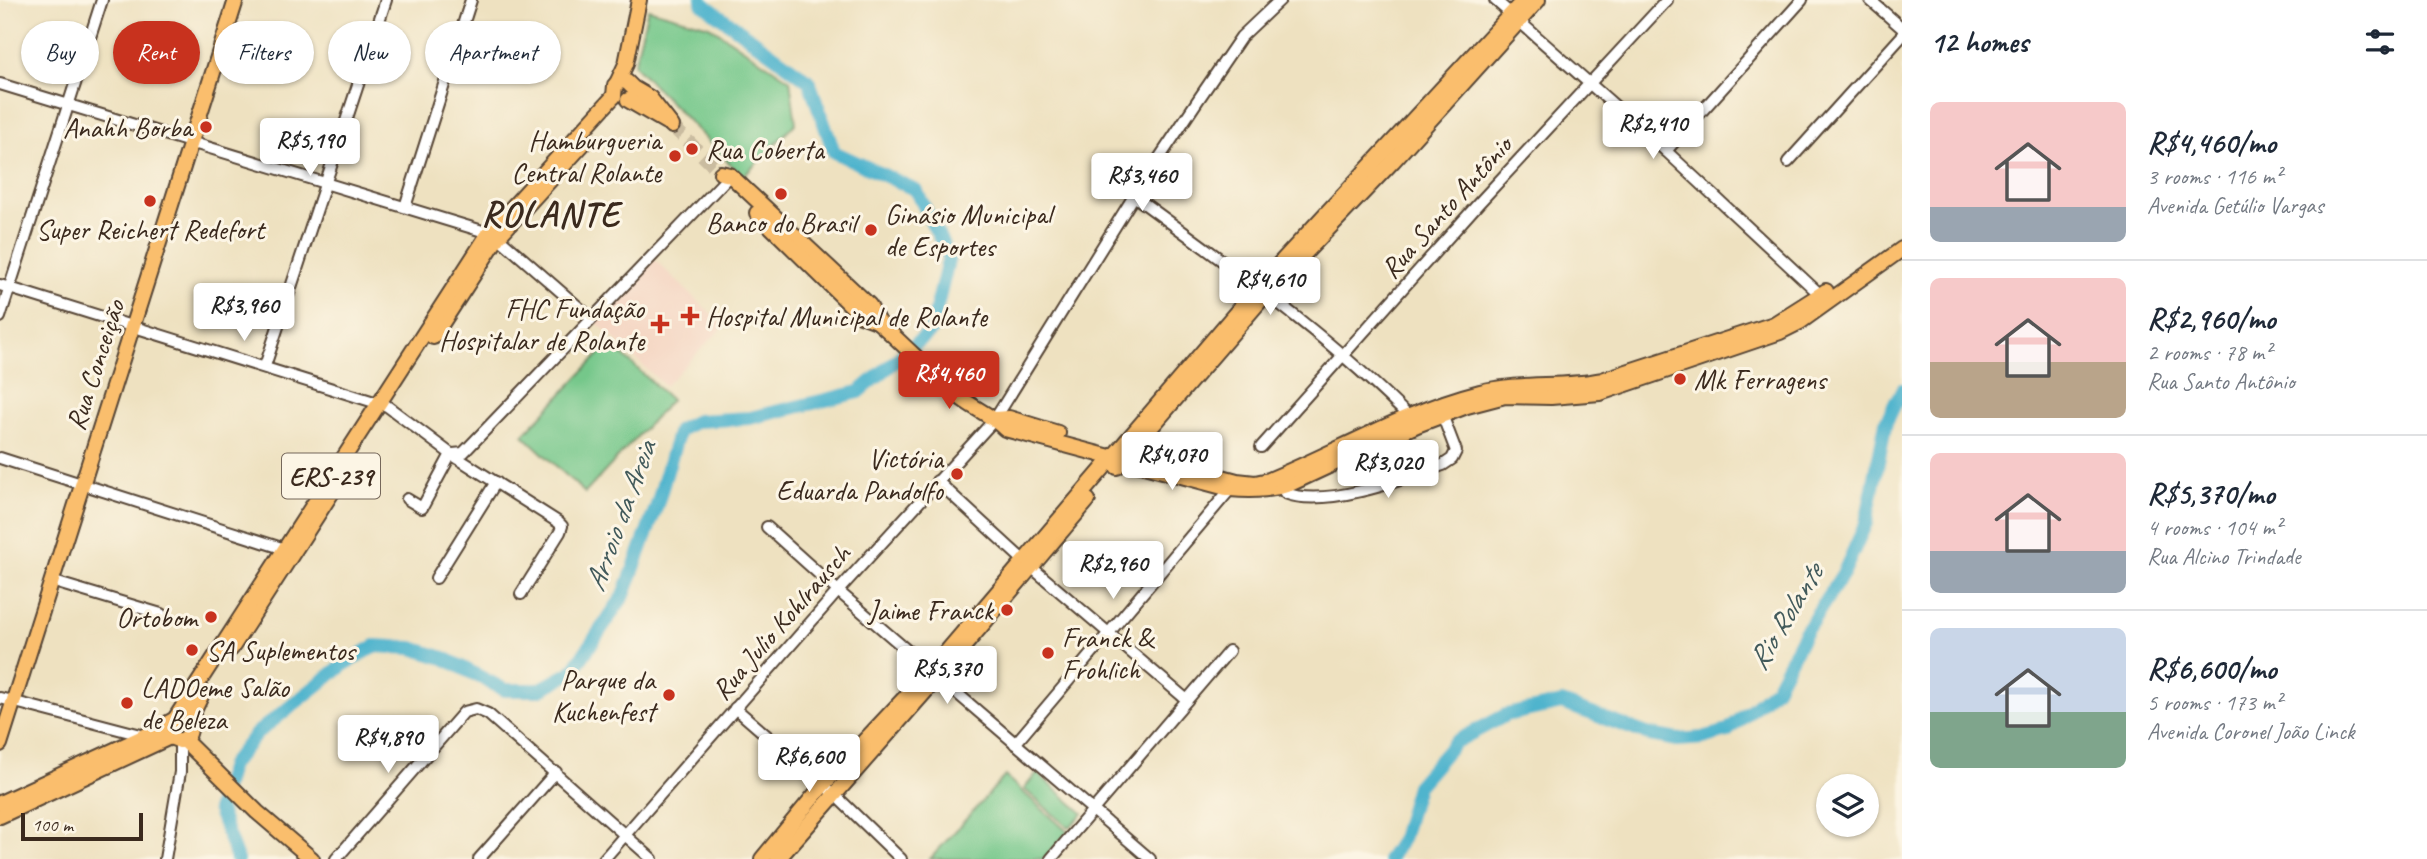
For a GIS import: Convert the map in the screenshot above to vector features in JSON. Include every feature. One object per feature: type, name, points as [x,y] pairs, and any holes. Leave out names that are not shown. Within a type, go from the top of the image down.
[{"type":"main road","name":"Rua Conceição","points":[[0,744],[7,700],[51,581],[236,0]]},
{"type":"main road","points":[[639,0],[626,64],[624,92],[670,124]]},
{"type":"main road","points":[[1515,18],[1524,0]]},
{"type":"main road","points":[[762,859],[934,674],[1262,291],[1393,161],[1515,18],[1538,0]]},
{"type":"main road","name":"ERS-239","points":[[0,803],[179,731],[288,550],[494,235],[624,92]]},
{"type":"main road","points":[[724,175],[810,258],[869,306],[877,321],[928,369],[971,406],[995,419],[1004,429],[1060,438],[1252,492],[1280,482],[1413,420],[1502,387],[1576,385],[1602,380],[1780,332],[1800,322],[1824,297],[1902,239]]},
{"type":"main road","points":[[1824,297],[1902,249]]},
{"type":"main road","points":[[1413,420],[1443,417],[1467,406],[1505,396],[1563,397],[1600,393],[1705,352]]},
{"type":"main road","points":[[179,731],[257,812],[312,859]]},
{"type":"main road","name":"ERS-239","points":[[0,816],[145,736],[179,731]]},
{"type":"main road","points":[[778,859],[829,790]]},
{"type":"street","points":[[0,317],[5,286],[102,0]]},
{"type":"street","points":[[265,366],[386,0]]},
{"type":"street","points":[[405,207],[471,0]]},
{"type":"street","name":"Rua Julio Kohlrausch","points":[[604,859],[838,592],[995,419],[1134,196],[1241,37],[1280,0]]},
{"type":"street","points":[[1495,0],[1666,151],[1824,297]]},
{"type":"street","name":"Rua Santo Antônio","points":[[1261,447],[1478,204],[1667,0]]},
{"type":"street","points":[[1666,151],[1802,0]]},
{"type":"street","points":[[1870,0],[1902,28]]},
{"type":"street","points":[[1788,162],[1902,36]]},
{"type":"street","points":[[0,84],[494,235],[591,318]]},
{"type":"street","points":[[451,454],[463,453],[468,449],[724,175]]},
{"type":"street","points":[[1134,196],[1262,291],[1343,357],[1413,420]]},
{"type":"street","points":[[5,286],[383,404],[451,454],[562,526],[521,594]]},
{"type":"street","points":[[1280,482],[1285,493],[1295,497],[1353,494],[1443,465],[1456,453],[1443,417]]},
{"type":"street","points":[[407,499],[422,508],[451,454]]},
{"type":"street","points":[[0,458],[288,550]]},
{"type":"street","points":[[937,481],[1027,563],[1187,700]]},
{"type":"street","points":[[436,578],[496,482]]},
{"type":"street","points":[[1015,744],[1234,485]]},
{"type":"street","points":[[767,527],[838,592],[1150,859]]},
{"type":"street","points":[[51,581],[160,614]]},
{"type":"street","points":[[1051,859],[1229,651]]},
{"type":"street","points":[[7,700],[145,736]]},
{"type":"street","points":[[735,708],[829,790],[901,859]]},
{"type":"street","points":[[336,859],[464,712],[476,709],[488,714],[652,859]]},
{"type":"street","points":[[165,859],[180,772],[179,731]]},
{"type":"street","points":[[479,859],[556,772]]},
{"type":"shaded area","name":"FHC Fundação Hospitalar de Rolante","points":[[654,259],[724,326],[665,386],[596,322]]},
{"type":"green space","points":[[648,9],[709,26],[790,80],[796,123],[743,177],[634,65]]},
{"type":"green space","points":[[610,343],[671,400],[585,493],[523,435]]},
{"type":"green space","points":[[1037,773],[1083,813],[1069,828],[1024,789]]},
{"type":"green space","points":[[1005,776],[1068,832],[1044,859],[930,859]]},
{"type":"waterway","name":"Arroio da Areia","points":[[237,859],[218,808],[231,765],[257,733],[343,665],[375,646],[412,648],[444,658],[505,690],[539,690],[572,672],[624,595],[657,505],[679,430],[697,421],[750,418],[859,392],[931,331],[949,257],[916,190],[834,152],[809,81],[702,3],[702,0]]},
{"type":"waterway","name":"Rio Rolante","points":[[1389,859],[1402,839],[1417,786],[1455,742],[1506,715],[1562,703],[1650,735],[1678,740],[1703,738],[1727,731],[1776,688],[1804,634],[1844,572],[1866,523],[1886,422],[1902,390]]},
{"type":"tunnel","points":[[672,126],[719,171]]},
{"type":"place","name":"Anahh Borba","points":[[206,127]]},
{"type":"place","name":"Rua Coberta","points":[[692,149]]},
{"type":"place","name":"Hamburgueria Central Rolante","points":[[675,156]]},
{"type":"place","name":"Banco do Brasil","points":[[781,194]]},
{"type":"place","name":"Super Reichert Redefort","points":[[150,201]]},
{"type":"place","name":"Ginásio Municipal de Esportes","points":[[871,230]]},
{"type":"place","name":"Hospital Municipal de Rolante","points":[[690,316]]},
{"type":"place","name":"FHC Fundação Hospitalar de Rolante","points":[[660,324]]},
{"type":"place","name":"Mk Ferragens","points":[[1680,379]]},
{"type":"place","name":"Victória Eduarda Pandolfo","points":[[957,474]]},
{"type":"place","name":"Jaime Franck","points":[[1007,610]]},
{"type":"place","name":"Ortobom","points":[[211,617]]},
{"type":"place","name":"SA Suplementos","points":[[192,650]]},
{"type":"place","name":"Franck & Frohlich","points":[[1048,653]]},
{"type":"place","name":"Parque da Kuchenfest","points":[[669,695]]},
{"type":"place","name":"LADOeme Salão de Beleza","points":[[127,703]]},
{"type":"district","name":"ROLANTE","points":[[551,214]]}]
